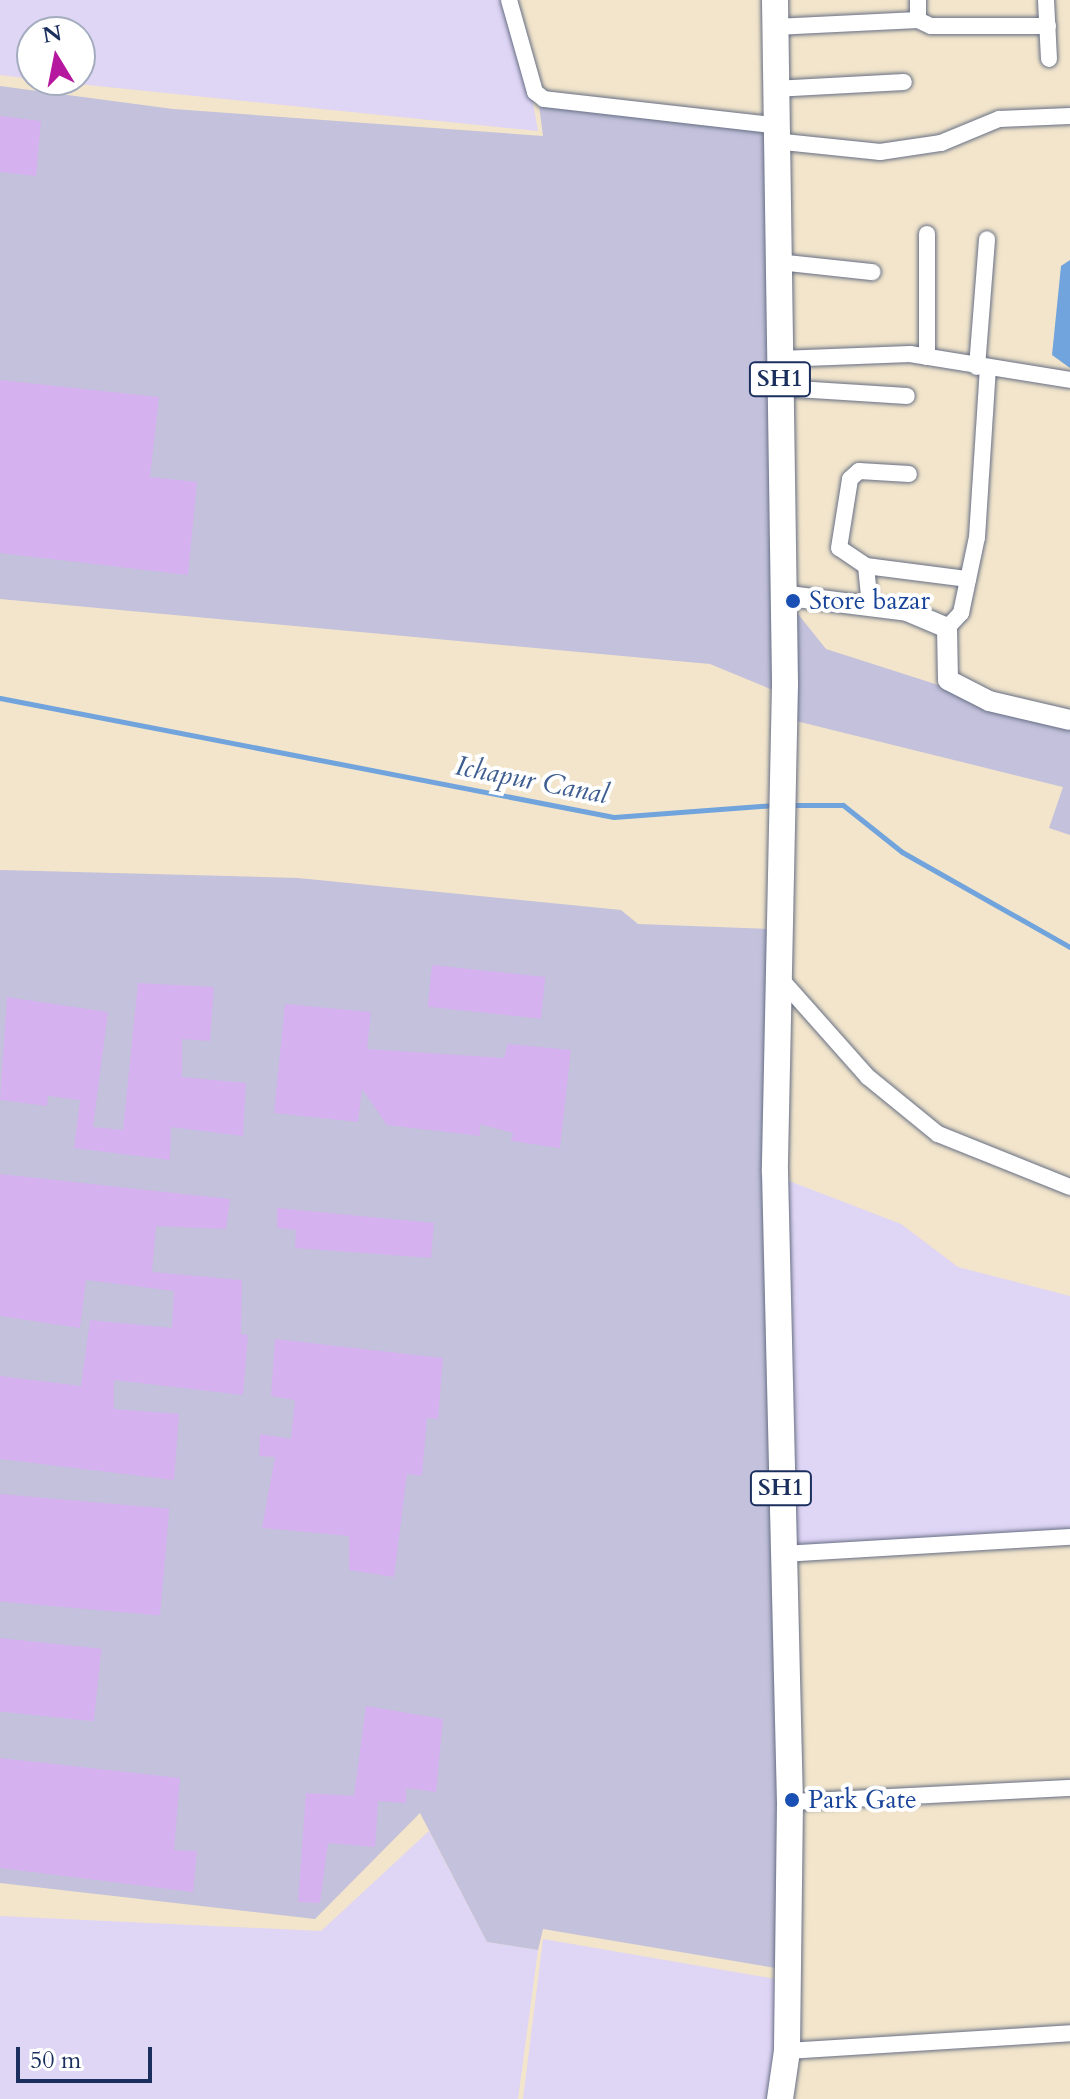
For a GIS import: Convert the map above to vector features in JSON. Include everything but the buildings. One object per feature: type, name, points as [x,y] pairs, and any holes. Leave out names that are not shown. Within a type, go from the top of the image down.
[{"type":"main road","name":"SH1","points":[[775,0],[773,133],[781,388],[784,759],[775,1172],[790,1802],[787,2051],[780,2099]]},
{"type":"street","points":[[509,0],[533,86],[544,99],[880,152],[941,143],[999,119],[1070,116]]},
{"type":"street","points":[[918,0],[918,20]]},
{"type":"street","points":[[1046,0],[1049,59]]},
{"type":"street","points":[[775,27],[918,20],[931,26],[1048,26]]},
{"type":"street","points":[[774,89],[904,82]]},
{"type":"street","points":[[927,234],[927,357]]},
{"type":"street","points":[[987,239],[977,537],[961,613],[947,628],[948,680],[989,701],[1070,720]]},
{"type":"street","points":[[778,262],[872,272]]},
{"type":"street","points":[[780,359],[840,354],[927,357],[1070,380]]},
{"type":"street","points":[[781,388],[907,396]]},
{"type":"street","points":[[909,474],[859,471],[850,479],[839,548],[866,566],[968,579]]},
{"type":"street","points":[[866,566],[870,606]]},
{"type":"street","points":[[781,595],[907,611],[947,628]]},
{"type":"street","points":[[780,978],[868,1077],[938,1134],[1070,1187]]},
{"type":"street","points":[[782,1554],[1070,1537]]},
{"type":"street","points":[[790,1802],[1070,1788]]},
{"type":"street","points":[[787,2051],[1070,2033]]},
{"type":"shaded area","points":[[0,0],[503,0],[529,81],[538,131],[96,86],[96,16],[16,16],[16,77],[0,75]]},
{"type":"shaded area","points":[[0,86],[16,88],[16,96],[75,96],[173,109],[543,136],[539,105],[771,127],[780,693],[710,664],[0,599]]},
{"type":"shaded area","points":[[794,609],[826,649],[1070,727],[1070,835],[1049,828],[1063,787],[796,721]]},
{"type":"shaded area","points":[[0,870],[298,878],[621,910],[638,924],[772,929],[784,1808],[776,1968],[543,1929],[538,1950],[487,1942],[420,1813],[315,1919],[0,1883]]},
{"type":"shaded area","points":[[784,1179],[901,1224],[958,1267],[1070,1296],[1070,1533],[788,1548]]},
{"type":"shaded area","points":[[429,1831],[487,1942],[538,1950],[518,2099],[0,2099],[0,1916],[321,1931]]},
{"type":"shaded area","points":[[543,1939],[782,1980],[771,2099],[523,2099]]},
{"type":"water","points":[[1070,260],[1070,368],[1052,355],[1061,266]]},
{"type":"waterway","name":"Ichapur Canal","points":[[0,698],[614,817],[775,805]]},
{"type":"waterway","name":"Ichapur Canal","points":[[789,805],[843,805],[902,852],[1070,947]]},
{"type":"place","name":"Store bazar","points":[[793,601]]},
{"type":"place","name":"Park Gate","points":[[792,1800]]}]
